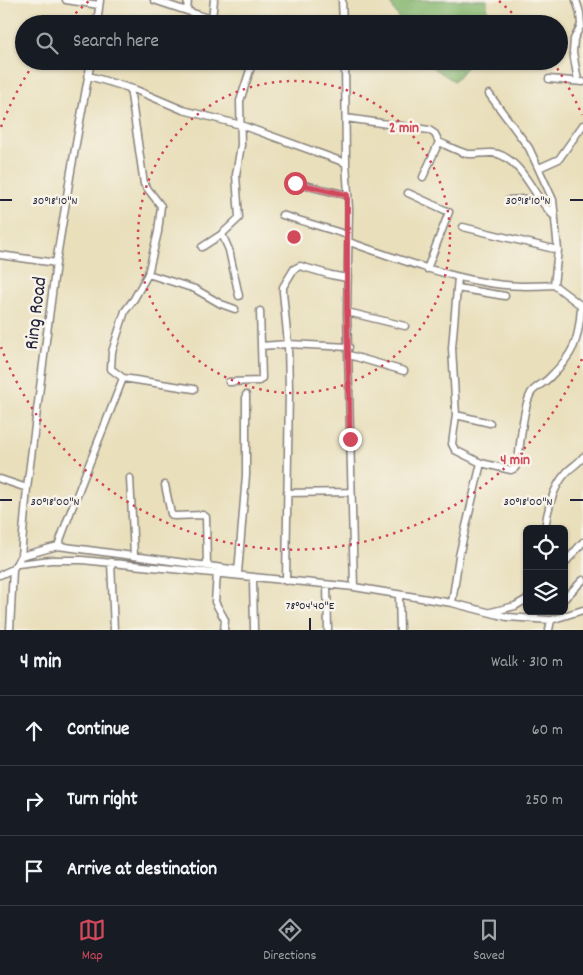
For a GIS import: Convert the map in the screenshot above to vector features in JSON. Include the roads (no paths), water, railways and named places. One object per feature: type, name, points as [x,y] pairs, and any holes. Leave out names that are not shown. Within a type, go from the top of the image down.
[{"type":"street","points":[[66,0],[100,2],[98,15]]},
{"type":"street","points":[[154,0],[201,15]]},
{"type":"street","points":[[187,10],[188,0]]},
{"type":"street","points":[[212,15],[214,0]]},
{"type":"street","points":[[342,0],[343,15]]},
{"type":"street","points":[[549,79],[580,81],[573,52],[574,40],[581,25],[576,0]]},
{"type":"street","name":"Ring Road","points":[[10,630],[15,566],[21,556],[27,488],[56,264],[70,171],[90,70]]},
{"type":"street","points":[[202,248],[222,234],[239,218],[236,176],[240,150],[240,97],[250,70]]},
{"type":"street","points":[[345,70],[348,239],[347,312],[354,587]]},
{"type":"street","points":[[89,76],[130,88],[183,110],[241,125],[346,163]]},
{"type":"street","points":[[130,88],[144,184],[161,206],[153,256],[148,274],[125,311],[112,352],[111,369],[123,378],[194,389]]},
{"type":"street","points":[[489,94],[529,148],[553,200],[558,250],[554,285]]},
{"type":"street","points":[[346,118],[429,130],[435,134],[439,142],[466,153],[496,153],[504,156],[521,172],[548,211],[555,217]]},
{"type":"street","points":[[539,168],[559,159],[583,125]]},
{"type":"street","points":[[423,177],[439,142]]},
{"type":"street","points":[[295,183],[347,195]]},
{"type":"street","points":[[408,193],[449,212],[427,269]]},
{"type":"street","points":[[509,200],[540,198]]},
{"type":"street","points":[[282,215],[427,269],[458,277],[510,286],[554,285],[582,307],[580,331],[573,351],[530,396],[516,467],[511,470],[481,463],[454,448],[452,441],[456,415],[452,348],[458,277]]},
{"type":"street","points":[[463,226],[558,250]]},
{"type":"street","points":[[222,234],[229,250],[239,296]]},
{"type":"street","points":[[0,255],[56,264]]},
{"type":"street","points":[[286,581],[289,390],[288,344],[283,287],[294,269],[302,266],[347,278]]},
{"type":"street","points":[[148,274],[195,289],[221,304],[235,308]]},
{"type":"street","points":[[457,288],[505,296]]},
{"type":"street","points":[[229,382],[262,380],[260,312]]},
{"type":"street","points":[[347,312],[405,326]]},
{"type":"street","points":[[261,346],[288,344],[349,347]]},
{"type":"street","points":[[349,355],[404,371]]},
{"type":"street","points":[[58,546],[75,496],[109,417],[123,378]]},
{"type":"street","points":[[238,573],[246,475],[246,395]]},
{"type":"street","points":[[456,415],[490,423]]},
{"type":"street","points":[[546,525],[547,514],[565,474],[583,457]]},
{"type":"street","points":[[452,603],[459,556],[481,463]]},
{"type":"street","points":[[130,478],[134,555]]},
{"type":"street","points":[[0,479],[27,488]]},
{"type":"street","points":[[166,485],[171,514],[174,516],[203,515],[206,517],[207,565]]},
{"type":"street","points":[[287,493],[352,492]]},
{"type":"street","points":[[568,559],[583,542]]},
{"type":"street","points":[[21,556],[58,546],[134,555],[207,565],[253,578],[354,587],[452,603],[507,617],[555,617],[583,610]]},
{"type":"street","points":[[0,575],[15,566],[51,560],[111,562],[217,574],[238,573]]},
{"type":"street","points":[[111,562],[114,630]]},
{"type":"street","points":[[217,574],[215,602],[225,620],[224,630]]},
{"type":"street","points":[[253,578],[254,630]]},
{"type":"street","points":[[568,595],[583,580]]},
{"type":"street","points":[[327,586],[328,630]]},
{"type":"street","points":[[400,596],[400,630]]},
{"type":"street","points":[[488,613],[515,606],[523,601]]},
{"type":"street","points":[[549,630],[555,617]]}]
